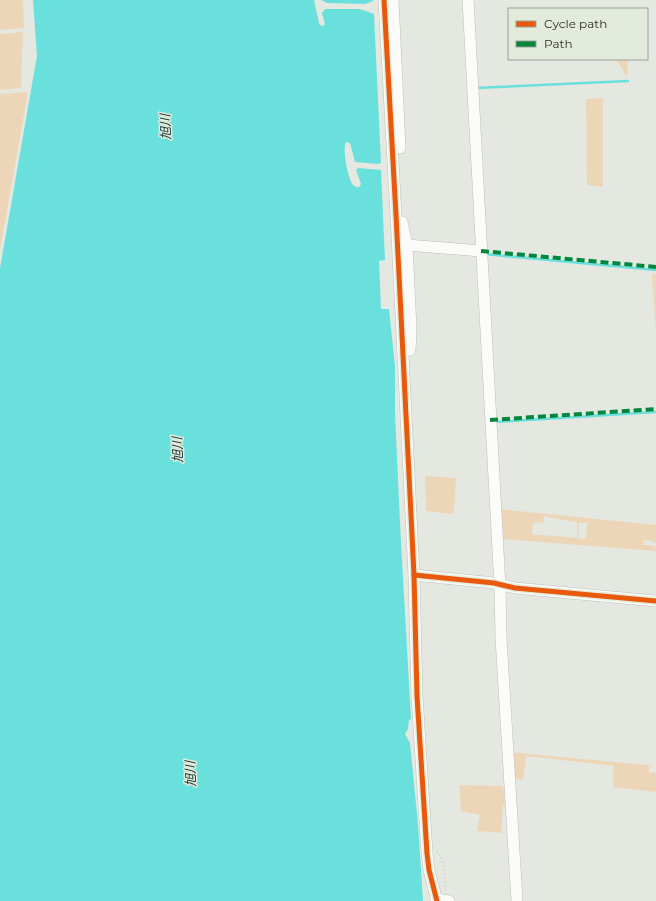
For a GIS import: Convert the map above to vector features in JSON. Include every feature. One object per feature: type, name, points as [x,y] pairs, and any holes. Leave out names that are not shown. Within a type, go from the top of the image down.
[{"type":"street","points":[[384,0],[399,215],[403,350],[414,575],[417,696],[427,853],[429,870],[436,900],[449,901]]},
{"type":"street","points":[[393,0],[402,188],[399,215],[407,245],[410,343],[410,350],[403,350]]},
{"type":"street","points":[[468,0],[478,250],[517,901]]},
{"type":"street","points":[[407,245],[478,250]]},
{"type":"street","points":[[414,575],[515,588],[656,601]]},
{"type":"shaded area","points":[[0,0],[23,0],[24,28],[0,30]]},
{"type":"shaded area","points":[[23,32],[21,88],[0,90],[0,34]]},
{"type":"shaded area","points":[[617,60],[628,60],[627,77]]},
{"type":"shaded area","points":[[28,92],[0,250],[0,94]]},
{"type":"shaded area","points":[[603,98],[603,187],[587,185],[586,99]]},
{"type":"shaded area","points":[[652,274],[656,274],[656,334]]},
{"type":"shaded area","points":[[425,476],[456,478],[454,512],[450,514],[426,511]]},
{"type":"shaded area","points":[[499,509],[656,525],[656,543],[644,540],[643,545],[655,547],[656,551],[501,539]],"holes":[[[544,516],[577,522],[577,538],[532,534],[533,524],[538,522],[543,523]],[[579,523],[587,523],[586,539],[578,538]]]},
{"type":"shaded area","points":[[510,752],[656,766],[649,766],[649,772],[656,773],[656,792],[613,787],[614,766],[526,756],[523,780],[512,778]]},
{"type":"shaded area","points":[[459,785],[503,786],[505,805],[503,805],[501,833],[477,831],[480,815],[461,811]]},
{"type":"water","name":"旭川","points":[[33,0],[314,0],[319,23],[323,26],[325,24],[322,13],[325,9],[360,9],[374,14],[381,163],[355,162],[350,143],[346,142],[345,157],[351,182],[354,186],[359,187],[361,184],[356,170],[358,168],[381,170],[385,260],[379,261],[381,309],[389,309],[395,366],[395,414],[411,719],[409,720],[408,729],[405,734],[410,743],[418,824],[423,901],[0,901],[0,268],[37,56]]},
{"type":"water","points":[[321,0],[373,1],[365,4],[327,3]]},
{"type":"waterway","points":[[476,88],[628,81]]},
{"type":"waterway","points":[[484,254],[656,270]]},
{"type":"waterway","points":[[495,422],[656,412]]},
{"type":"marked path","points":[[481,251],[656,267]]},
{"type":"marked path","points":[[490,420],[656,409]]},
{"type":"cycle path","points":[[384,0],[414,575],[417,696],[427,853],[429,870],[437,901]]},
{"type":"cycle path","points":[[414,575],[494,583],[515,588],[656,601]]}]
